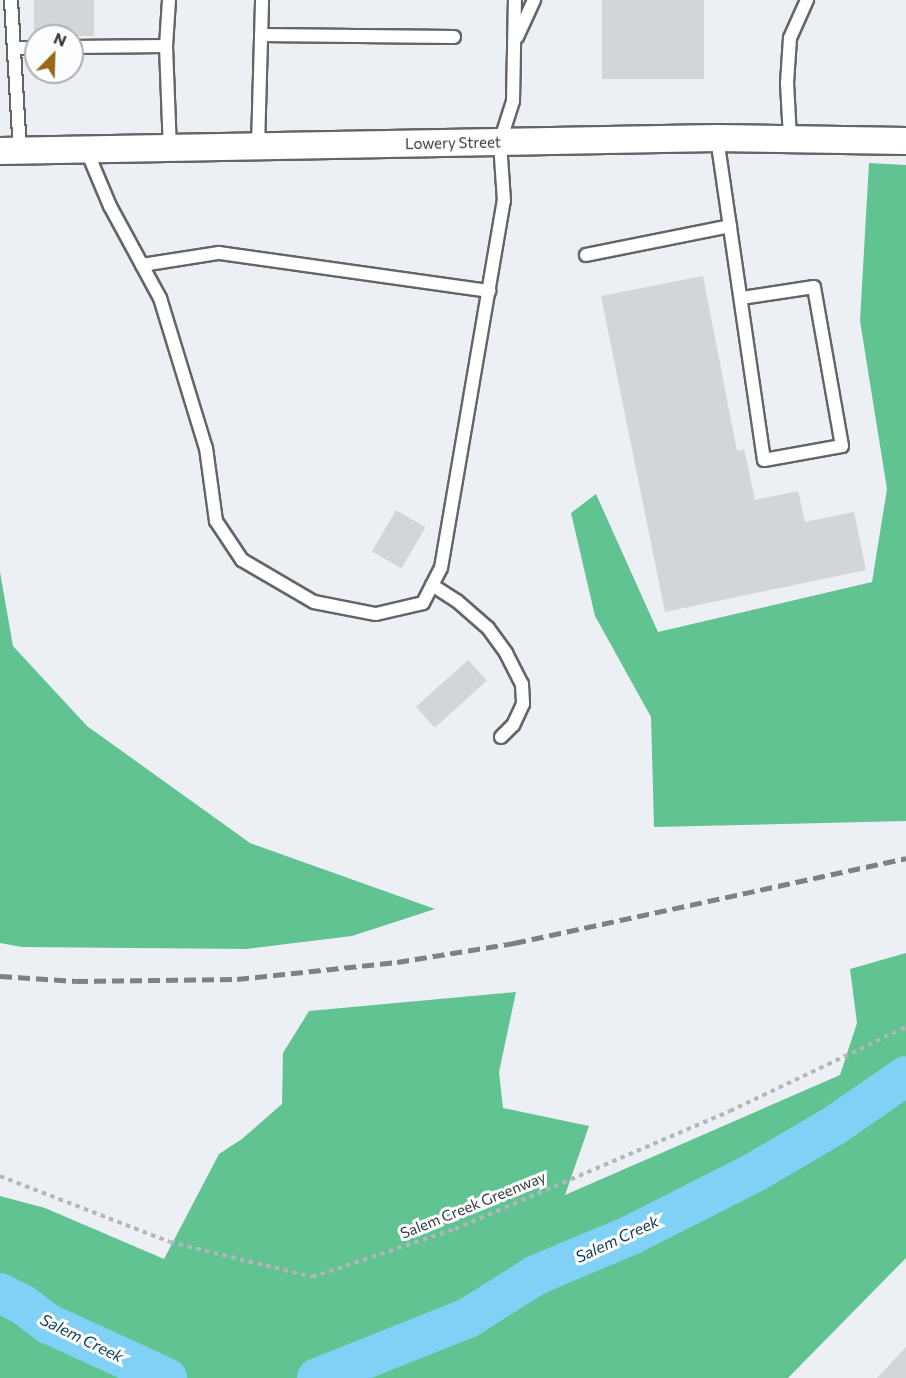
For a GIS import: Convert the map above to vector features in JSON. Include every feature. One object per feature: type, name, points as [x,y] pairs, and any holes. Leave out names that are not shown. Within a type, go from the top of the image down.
[{"type":"street","name":"Lowery Street","points":[[10,150],[717,138],[906,141]]},
{"type":"lane","points":[[10,150],[14,48],[11,0]]},
{"type":"lane","points":[[168,0],[166,46],[170,148]]},
{"type":"lane","points":[[258,146],[262,0]]},
{"type":"lane","points":[[86,149],[110,206],[160,298],[206,448],[216,521],[242,560],[314,602],[376,614],[423,603],[441,568],[504,201],[500,142],[513,102],[515,0]]},
{"type":"lane","points":[[514,42],[534,0]]},
{"type":"lane","points":[[790,138],[787,83],[790,38],[807,0]]},
{"type":"lane","points":[[261,35],[454,37]]},
{"type":"lane","points":[[84,47],[166,46]]},
{"type":"lane","points":[[14,48],[24,48]]},
{"type":"lane","points":[[717,138],[764,460],[842,446],[814,287],[741,298]]},
{"type":"lane","points":[[586,255],[730,226]]},
{"type":"lane","points":[[142,265],[219,253],[489,291]]},
{"type":"lane","points":[[432,585],[457,600],[488,628],[506,654],[522,684],[523,704],[513,725],[501,737]]},
{"type":"path","name":"Salem Creek Greenway","points":[[0,1176],[170,1242],[312,1277],[455,1229],[730,1111],[906,1027]]},
{"type":"green space","points":[[869,163],[906,165],[906,821],[654,827],[651,717],[595,616],[571,513],[596,494],[658,632],[872,582],[887,489],[860,321]]},
{"type":"green space","points":[[0,572],[13,646],[87,726],[250,843],[435,909],[352,936],[246,949],[22,947],[0,943]]},
{"type":"green space","points":[[906,953],[906,1258],[788,1378],[0,1378],[0,1196],[45,1208],[164,1259],[219,1154],[242,1139],[282,1104],[283,1053],[309,1011],[516,992],[499,1072],[503,1108],[589,1126],[565,1195],[840,1075],[857,1023],[850,969]]},
{"type":"building","points":[[34,0],[94,0],[94,36],[84,36],[84,24],[34,24]]},
{"type":"building","points":[[602,0],[704,0],[704,79],[602,79]]},
{"type":"building","points":[[703,276],[737,451],[744,449],[755,500],[798,491],[805,522],[854,512],[866,570],[665,612],[601,296]]},
{"type":"building","points":[[396,510],[425,527],[401,569],[372,552]]},
{"type":"building","points":[[468,660],[487,681],[435,728],[416,707]]},
{"type":"building","points":[[906,1347],[906,1378],[877,1378]]},
{"type":"waterway","name":"Salem Creek","points":[[317,1378],[468,1318],[536,1275],[631,1235],[755,1172],[835,1125],[906,1076]]},
{"type":"waterway","name":"Salem Creek","points":[[0,1293],[22,1304],[49,1324],[167,1378]]},
{"type":"railway","points":[[0,976],[76,981],[237,979],[397,962],[514,943],[906,858]]}]
